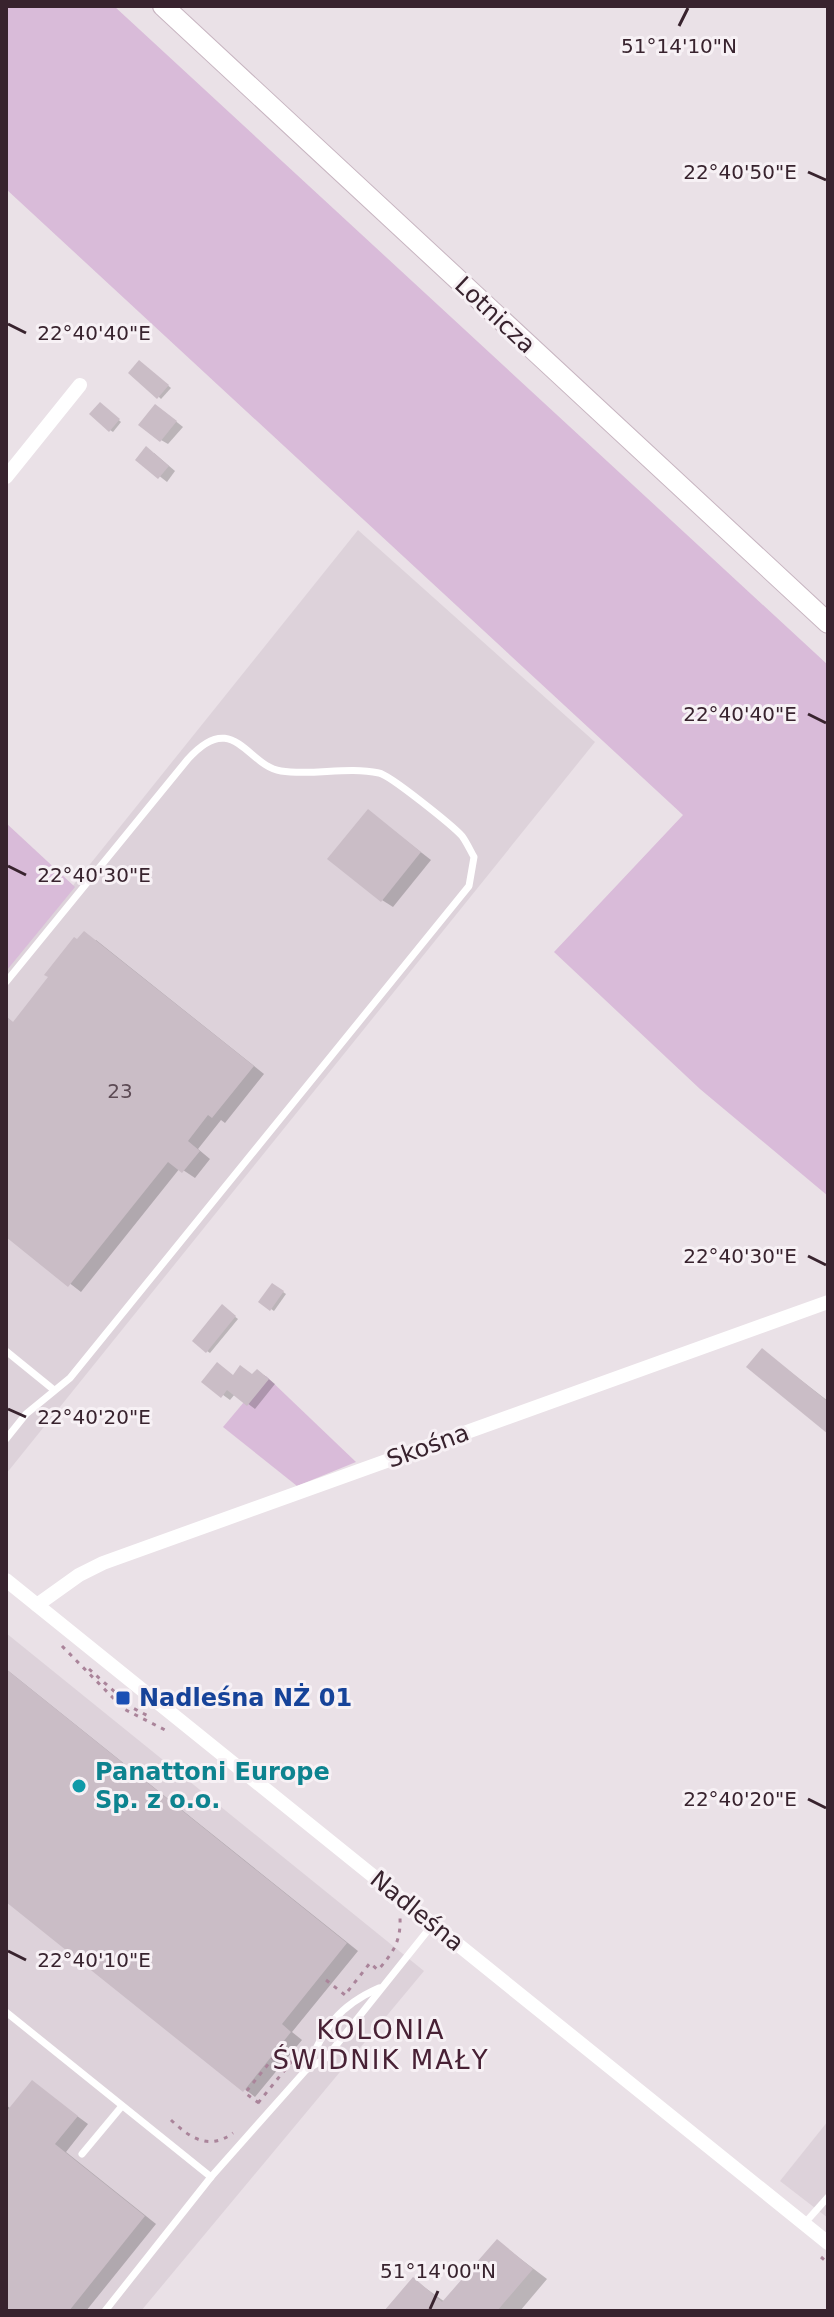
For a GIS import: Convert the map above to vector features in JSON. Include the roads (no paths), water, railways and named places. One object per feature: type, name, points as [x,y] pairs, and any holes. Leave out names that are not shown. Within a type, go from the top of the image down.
[{"type":"main road","name":"Lotnicza","points":[[163,6],[828,623]]},
{"type":"street","points":[[6,477],[80,385]]},
{"type":"street","name":"Skośna","points":[[37,1605],[79,1575],[103,1563],[828,1302]]},
{"type":"street","name":"Nadleśna","points":[[6,1580],[828,2243]]},
{"type":"lane","points":[[6,982],[188,759],[210,742],[227,739],[245,745],[261,761],[279,771],[383,773],[459,833],[474,857],[469,886],[97,1345],[26,1414],[6,1439]]},
{"type":"lane","points":[[6,1351],[54,1390]]},
{"type":"lane","points":[[105,2311],[211,2177],[306,2070],[326,2058],[433,1924]]},
{"type":"lane","points":[[306,2070],[321,2036],[346,2005],[379,1988]]},
{"type":"lane","points":[[6,2012],[211,2177]]},
{"type":"lane","points":[[82,2154],[122,2106]]},
{"type":"lane","points":[[804,2224],[828,2197]]},
{"type":"place","name":"Nadleśna NŻ 01","points":[[123,1698]]},
{"type":"place","name":"Panattoni Europe Sp. z o.o.","points":[[79,1786]]},
{"type":"district","name":"KOLONIA ŚWIDNIK MAŁY","points":[[381,2045]]}]
